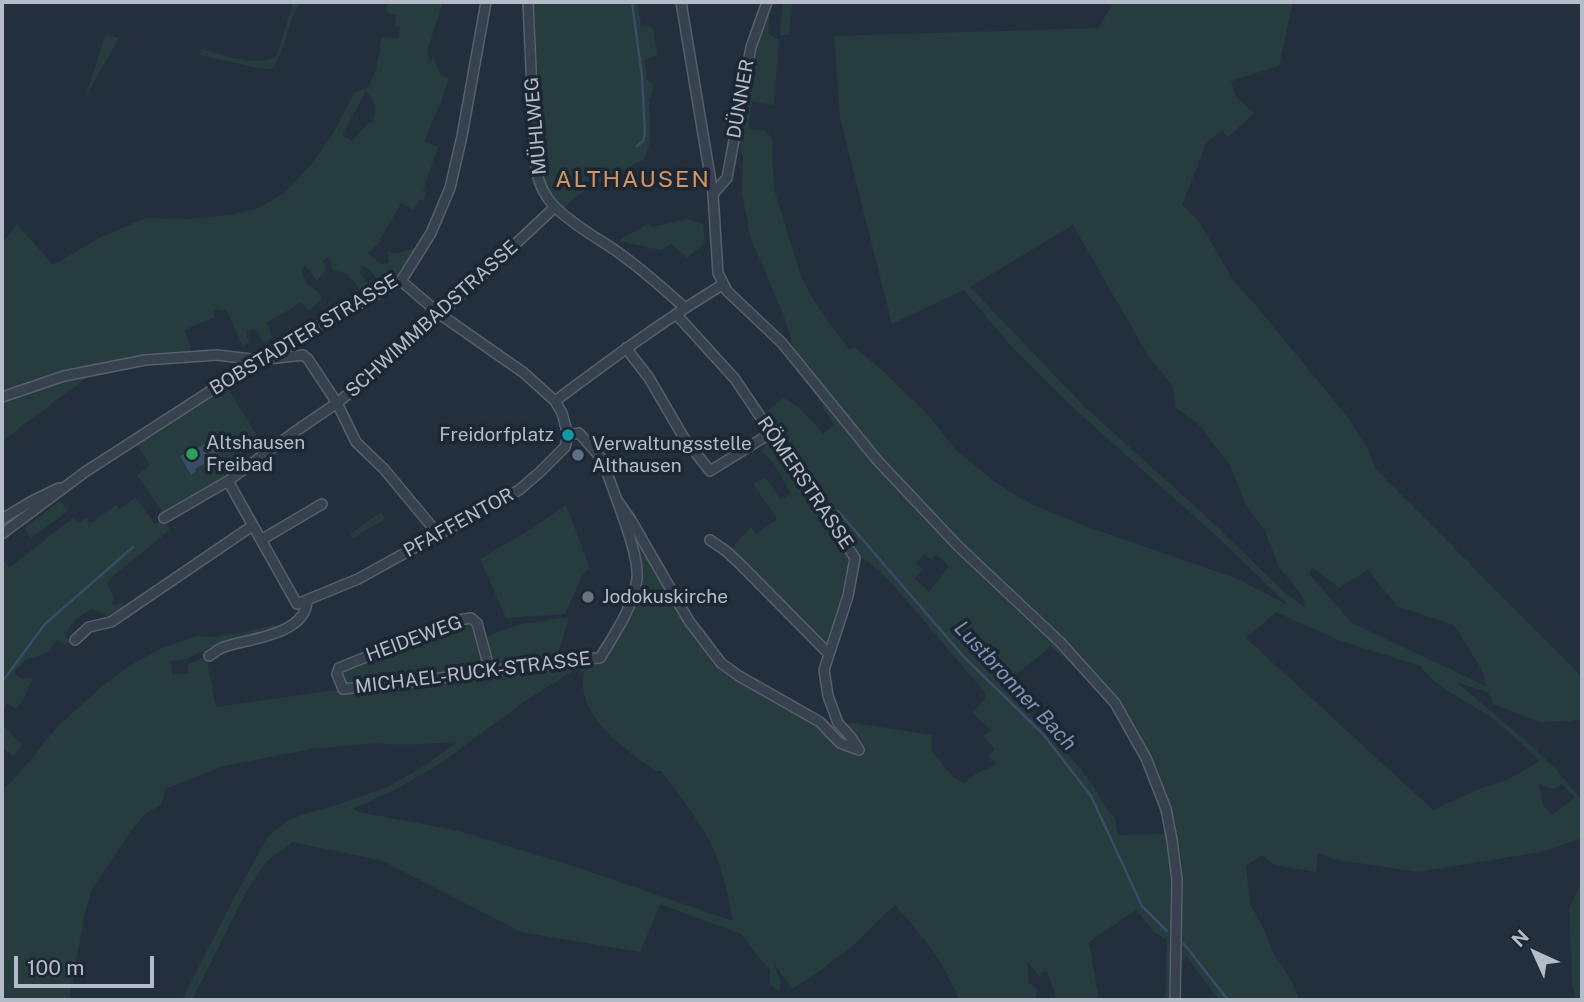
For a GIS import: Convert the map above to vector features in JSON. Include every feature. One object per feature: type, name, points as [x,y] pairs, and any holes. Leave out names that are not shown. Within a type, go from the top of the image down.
[{"type":"street","name":"BOBSTADTER STRASSE","points":[[2,534],[75,480],[274,350],[401,281],[431,233],[450,188],[486,2]]},
{"type":"street","name":"MÜHLWEG","points":[[528,2],[536,168],[542,188],[555,207],[630,262],[685,307]]},
{"type":"street","points":[[681,2],[713,194],[718,273],[722,285],[782,343],[877,460],[958,546],[1060,642],[1115,704],[1146,758],[1166,809],[1177,880],[1175,1000]]},
{"type":"street","name":"DÜNNER","points":[[713,194],[727,178],[751,47],[767,2]]},
{"type":"street","name":"SCHWIMMBADSTRASSE","points":[[164,518],[228,481],[337,403],[441,316],[555,207]]},
{"type":"street","points":[[401,281],[441,316],[524,373],[555,401],[562,413],[568,435]]},
{"type":"street","points":[[555,401],[685,307],[722,285]]},
{"type":"street","name":"RÖMERSTRASSE","points":[[676,314],[735,379],[855,558],[848,596],[824,670],[828,696],[838,723],[859,750]]},
{"type":"street","points":[[626,348],[649,379],[684,438],[710,471],[771,433]]},
{"type":"street","points":[[2,397],[64,376],[145,360],[217,355],[260,360],[303,355],[337,403],[356,442],[384,469],[438,534]]},
{"type":"street","name":"MICHAEL-RUCK-STRASSE","points":[[342,689],[600,658],[627,613],[637,578],[633,548],[602,459],[579,433],[568,435]]},
{"type":"street","name":"PFAFFENTOR","points":[[302,602],[358,579],[519,490],[565,447],[568,435]]},
{"type":"street","points":[[2,519],[32,500],[75,480]]},
{"type":"street","points":[[209,656],[221,648],[278,634],[296,621],[307,607],[261,540],[228,481]]},
{"type":"street","name":"MICHAEL-RUCK-STRASSE","points":[[617,500],[689,621],[721,663],[820,722],[840,743],[859,750]]},
{"type":"street","points":[[261,540],[322,504]]},
{"type":"street","points":[[75,640],[89,627],[111,622],[253,526]]},
{"type":"street","points":[[710,540],[739,563],[828,653]]},
{"type":"street","name":"HEIDEWEG","points":[[342,689],[337,674],[340,668],[458,620],[471,618],[477,623],[490,671]]},
{"type":"green space","points":[[293,2],[301,2],[272,69],[200,55],[201,49],[251,61],[270,59],[277,55]]},
{"type":"green space","points":[[388,2],[443,2],[427,51],[430,61],[434,59],[441,75],[449,79],[425,142],[438,147],[423,191],[427,193],[414,210],[401,203],[378,244],[368,253],[381,264],[389,263],[387,251],[396,254],[414,248],[419,251],[401,281],[386,289],[368,268],[361,266],[360,274],[369,286],[363,292],[347,274],[333,270],[329,257],[323,261],[326,270],[317,281],[305,265],[301,272],[307,284],[319,293],[322,299],[309,311],[301,302],[266,322],[273,338],[264,343],[254,329],[246,332],[249,343],[243,347],[226,309],[213,311],[215,317],[184,330],[191,357],[98,369],[2,441],[2,243],[17,224],[53,265],[99,238],[146,218],[189,219],[229,215],[256,209],[283,194],[311,165],[334,132],[354,93],[368,87],[376,70],[382,37],[399,38],[400,27],[395,26],[396,16],[386,12]],"holes":[[[366,91],[375,105],[374,117],[352,141],[342,135]]]},
{"type":"green space","points":[[528,2],[638,2],[641,26],[648,25],[655,30],[658,55],[645,60],[647,79],[653,84],[651,99],[649,97],[650,143],[644,159],[578,195],[560,211],[538,177]]},
{"type":"green space","points":[[783,2],[792,2],[789,35],[780,35]]},
{"type":"green space","points":[[1114,2],[1293,2],[1279,66],[1231,81],[1236,97],[1254,113],[1228,137],[1222,130],[1207,142],[1182,205],[1199,221],[1233,280],[1350,420],[1369,451],[1375,468],[1582,677],[1582,719],[1569,721],[1540,722],[1493,704],[1488,692],[1458,683],[1534,748],[1580,798],[1582,838],[1541,852],[1418,872],[1332,859],[1318,853],[1316,872],[1275,865],[1262,855],[1246,866],[1250,904],[1272,951],[1291,980],[1300,1000],[1219,1000],[1186,956],[1176,969],[1175,1000],[1165,1000],[1167,940],[1154,932],[1136,910],[1089,942],[1099,1000],[1057,1000],[1047,971],[1040,973],[1042,979],[1027,962],[1029,983],[1037,989],[1035,1000],[959,1000],[932,950],[895,905],[850,948],[792,989],[772,961],[781,982],[779,991],[769,983],[770,971],[741,934],[660,904],[640,952],[521,932],[383,861],[293,842],[266,862],[245,894],[192,1000],[182,1000],[268,837],[287,821],[390,786],[457,742],[398,745],[377,743],[311,749],[224,766],[165,789],[161,805],[146,813],[133,828],[92,889],[69,1000],[2,1000],[2,791],[57,727],[107,682],[160,649],[196,636],[215,637],[274,624],[278,634],[221,648],[215,645],[187,659],[171,661],[172,675],[188,673],[188,664],[209,656],[207,662],[216,707],[342,689],[337,674],[471,618],[491,671],[600,658],[627,613],[637,578],[633,548],[639,534],[689,621],[721,663],[820,722],[840,743],[858,750],[838,723],[855,723],[931,735],[932,752],[954,778],[965,783],[996,764],[988,756],[995,749],[983,737],[991,730],[972,713],[986,698],[986,694],[896,588],[869,562],[854,554],[828,653],[732,557],[734,545],[751,527],[756,534],[777,519],[755,483],[765,477],[781,500],[791,494],[774,464],[761,451],[770,433],[760,417],[783,398],[800,409],[823,434],[834,425],[782,343],[793,346],[784,316],[751,239],[742,194],[743,156],[735,135],[751,47],[767,3],[770,9],[768,33],[779,40],[774,105],[752,102],[749,129],[766,131],[772,139],[774,189],[801,276],[813,299],[849,350],[854,347],[881,369],[928,415],[956,450],[995,482],[1029,503],[1085,526],[1238,579],[1288,605],[1224,543],[1078,412],[1010,345],[964,290],[892,324],[840,118],[834,36],[1098,28]],"holes":[[[1073,225],[1149,357],[1173,387],[1175,407],[1198,424],[1229,464],[1246,504],[1265,531],[1279,567],[1303,597],[1305,607],[1286,594],[1211,521],[1084,406],[970,287]],[[924,554],[931,560],[936,555],[949,566],[929,592],[915,579],[923,569],[916,563]],[[1312,567],[1339,588],[1368,570],[1397,606],[1454,625],[1482,670],[1486,686],[1352,623],[1309,574]],[[1276,612],[1338,640],[1420,666],[1442,687],[1493,719],[1540,761],[1507,780],[1481,788],[1433,810],[1246,638]],[[1049,645],[1080,673],[1109,705],[1132,739],[1150,780],[1165,834],[1118,835],[1115,818],[1107,810],[1096,790],[1080,768],[1006,689],[1007,682],[1049,648]],[[576,669],[584,672],[586,701],[601,725],[634,755],[656,771],[662,771],[703,829],[720,868],[733,921],[573,866],[459,831],[353,809],[398,788],[441,763],[525,701]],[[1562,784],[1575,798],[1552,815],[1543,805],[1539,785],[1555,789]]]},
{"type":"green space","points":[[105,35],[119,38],[86,96]]},
{"type":"green space","points":[[687,219],[703,224],[705,243],[687,258],[672,244],[661,250],[618,241],[646,223],[652,227]]},
{"type":"green space","name":"Altshausen Freibad","points":[[227,387],[261,442],[219,467],[226,479],[164,515],[137,475],[150,465],[136,443]]},
{"type":"green space","points":[[135,497],[155,524],[164,518],[170,530],[113,576],[107,584],[115,599],[111,602],[114,606],[121,603],[128,610],[111,622],[104,614],[91,609],[75,620],[65,634],[70,642],[66,645],[57,640],[49,652],[25,660],[14,672],[20,678],[33,678],[16,709],[7,703],[2,711],[2,559],[10,567],[73,518],[78,523],[86,518],[91,523],[116,505],[119,509]]},
{"type":"green space","points":[[60,501],[68,511],[31,538],[24,528]]},
{"type":"green space","points":[[566,505],[590,568],[583,574],[565,614],[506,618],[480,559]]},
{"type":"green space","points":[[381,512],[385,519],[353,538],[350,534]]},
{"type":"green space","points":[[569,617],[556,660],[492,669],[483,638],[520,624]]},
{"type":"green space","points":[[2,724],[22,745],[14,756],[2,748]]},
{"type":"green space","points":[[1582,882],[1582,1000],[1576,1000],[1572,984],[1569,908]]},
{"type":"water","points":[[211,440],[220,455],[195,469],[196,472],[191,475],[180,456]]},
{"type":"waterway","points":[[632,2],[642,77],[645,134],[643,141],[637,146]]},
{"type":"waterway","name":"Lustbronner Bach","points":[[838,511],[964,657],[1043,734],[1091,796],[1142,906],[1167,931]]},
{"type":"waterway","points":[[2,682],[45,624],[133,547]]},
{"type":"waterway","name":"Lustbronner Bach","points":[[1184,944],[1228,1000]]},
{"type":"place","name":"Freidorfplatz","points":[[568,435]]},
{"type":"place","name":"Altshausen Freibad","points":[[192,454]]},
{"type":"place","name":"Verwaltungsstelle Althausen","points":[[578,455]]},
{"type":"place","name":"Jodokuskirche","points":[[588,597]]},
{"type":"district","name":"ALTHAUSEN","points":[[633,180]]}]
